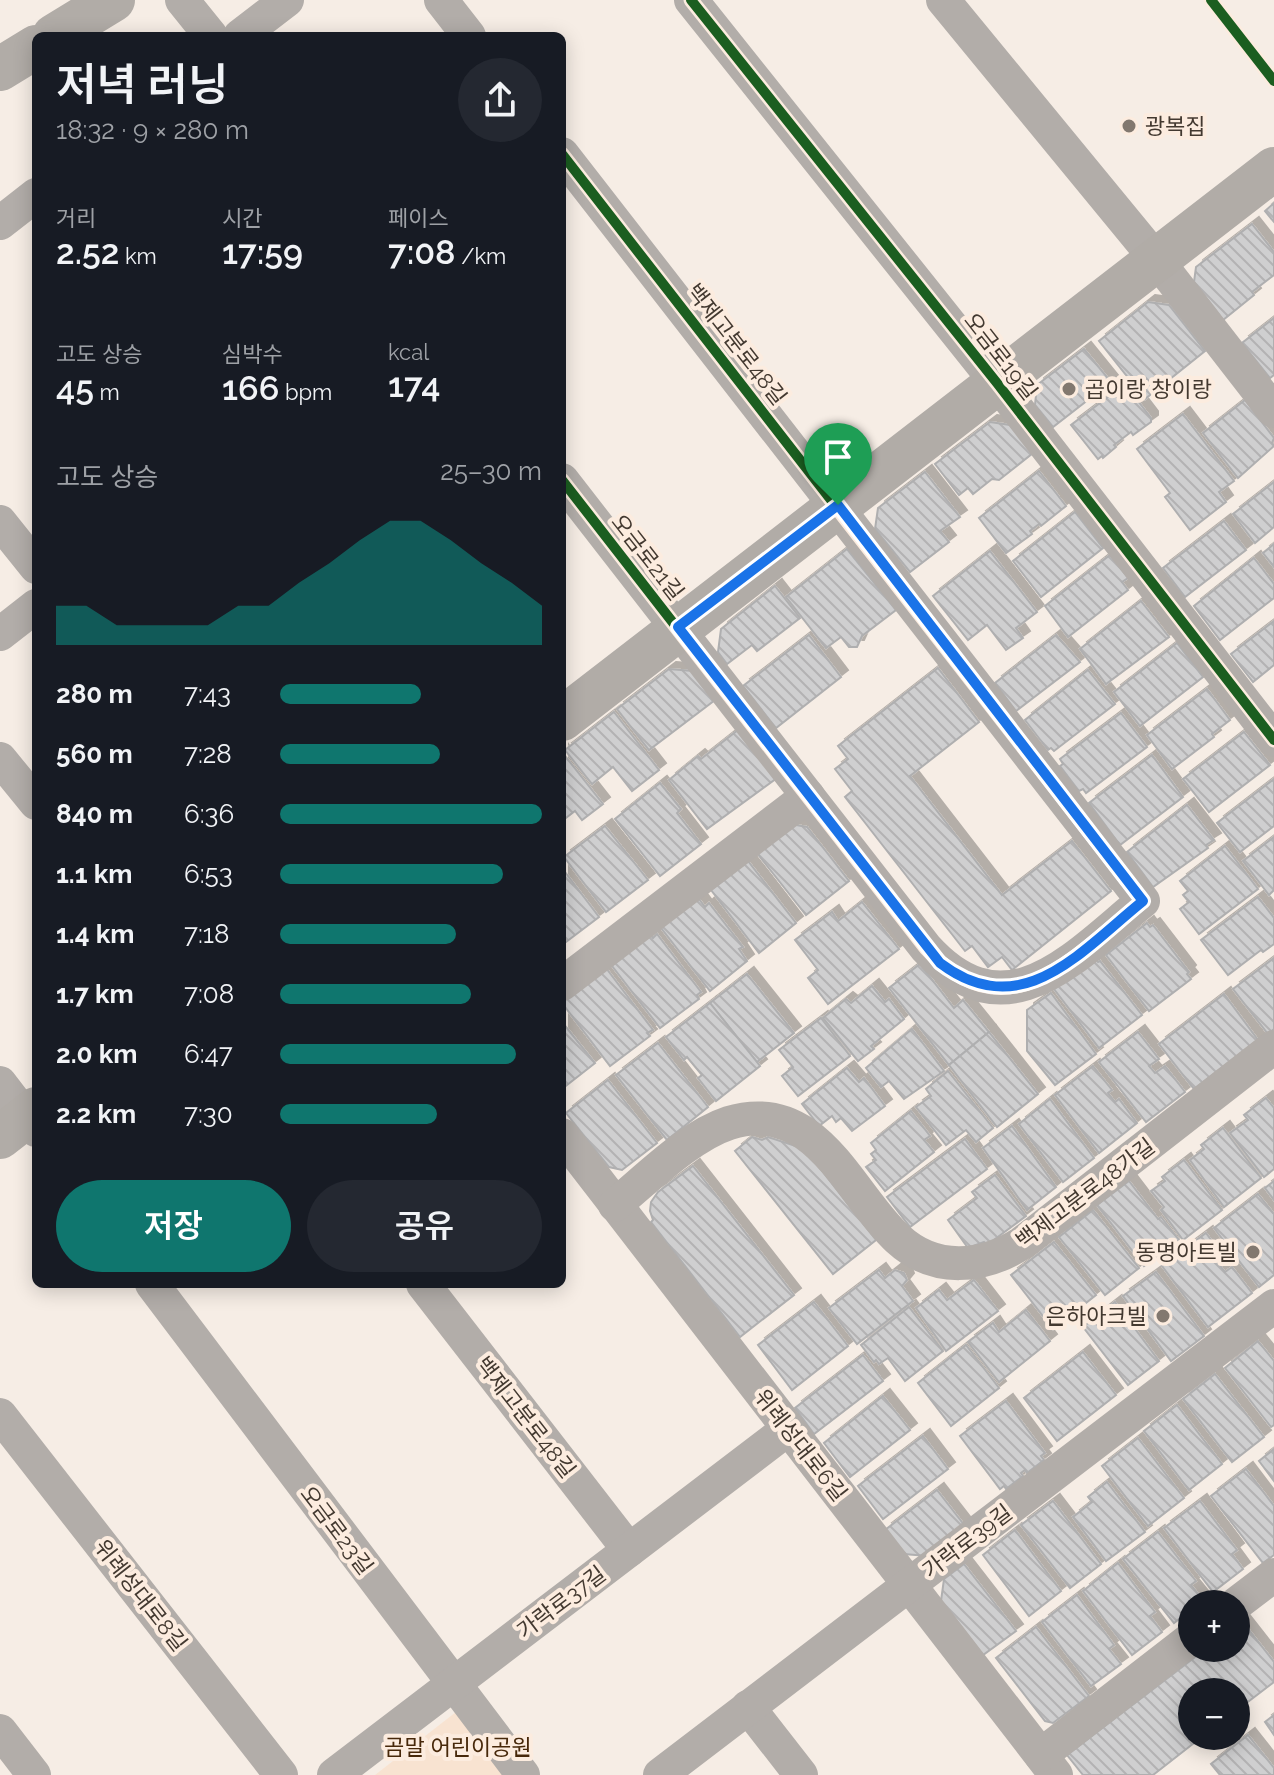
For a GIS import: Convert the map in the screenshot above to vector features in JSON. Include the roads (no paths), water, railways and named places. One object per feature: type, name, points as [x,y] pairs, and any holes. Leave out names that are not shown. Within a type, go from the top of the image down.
[{"type":"street","points":[[61,32],[113,0]]},
{"type":"street","points":[[182,0],[208,32]]},
{"type":"street","points":[[245,32],[287,0]]},
{"type":"street","points":[[441,0],[466,32]]},
{"type":"street","name":"오금로19길","points":[[691,0],[997,383],[1274,740]]},
{"type":"street","points":[[943,0],[1156,259],[1274,411]]},
{"type":"street","points":[[0,69],[32,49]]},
{"type":"street","name":"백제고분로48길","points":[[566,159],[1143,901]]},
{"type":"street","points":[[566,716],[1274,169]]},
{"type":"street","points":[[0,223],[32,198]]},
{"type":"street","name":"오금로21길","points":[[566,485],[940,963],[969,981],[1001,988],[1021,986],[1040,980],[1064,965],[1143,901]]},
{"type":"street","points":[[0,522],[32,562]]},
{"type":"street","points":[[0,634],[32,609]]},
{"type":"street","points":[[0,759],[32,798]]},
{"type":"street","points":[[566,981],[808,796]]},
{"type":"street","name":"백제고분로48가길","points":[[615,1205],[710,1132],[730,1123],[751,1119],[773,1121],[802,1131],[820,1145],[899,1241],[934,1259],[967,1264],[984,1262],[1022,1243],[1274,1047]]},
{"type":"street","name":"위례성대로6길","points":[[566,1140],[1048,1765],[1178,1650]]},
{"type":"street","name":"오금로23길","points":[[155,1288],[523,1775]]},
{"type":"street","name":"백제고분로48길","points":[[426,1288],[629,1550]]},
{"type":"street","name":"가락로39길","points":[[660,1775],[1274,1306]]},
{"type":"street","name":"위례성대로8길","points":[[0,1415],[281,1775]]},
{"type":"street","name":"가락로37길","points":[[334,1775],[788,1429]]},
{"type":"street","points":[[1250,1593],[1274,1575]]},
{"type":"street","points":[[748,1707],[801,1775]]},
{"type":"street","points":[[0,1731],[34,1775]]},
{"type":"place","name":"광복집","points":[[1129,126]]},
{"type":"place","name":"곱이랑 창이랑","points":[[1069,389]]},
{"type":"place","name":"동명아트빌","points":[[1253,1252]]},
{"type":"place","name":"은하아크빌","points":[[1163,1316]]},
{"type":"park label","name":"곰말 어린이공원","points":[[458,1747]]}]
